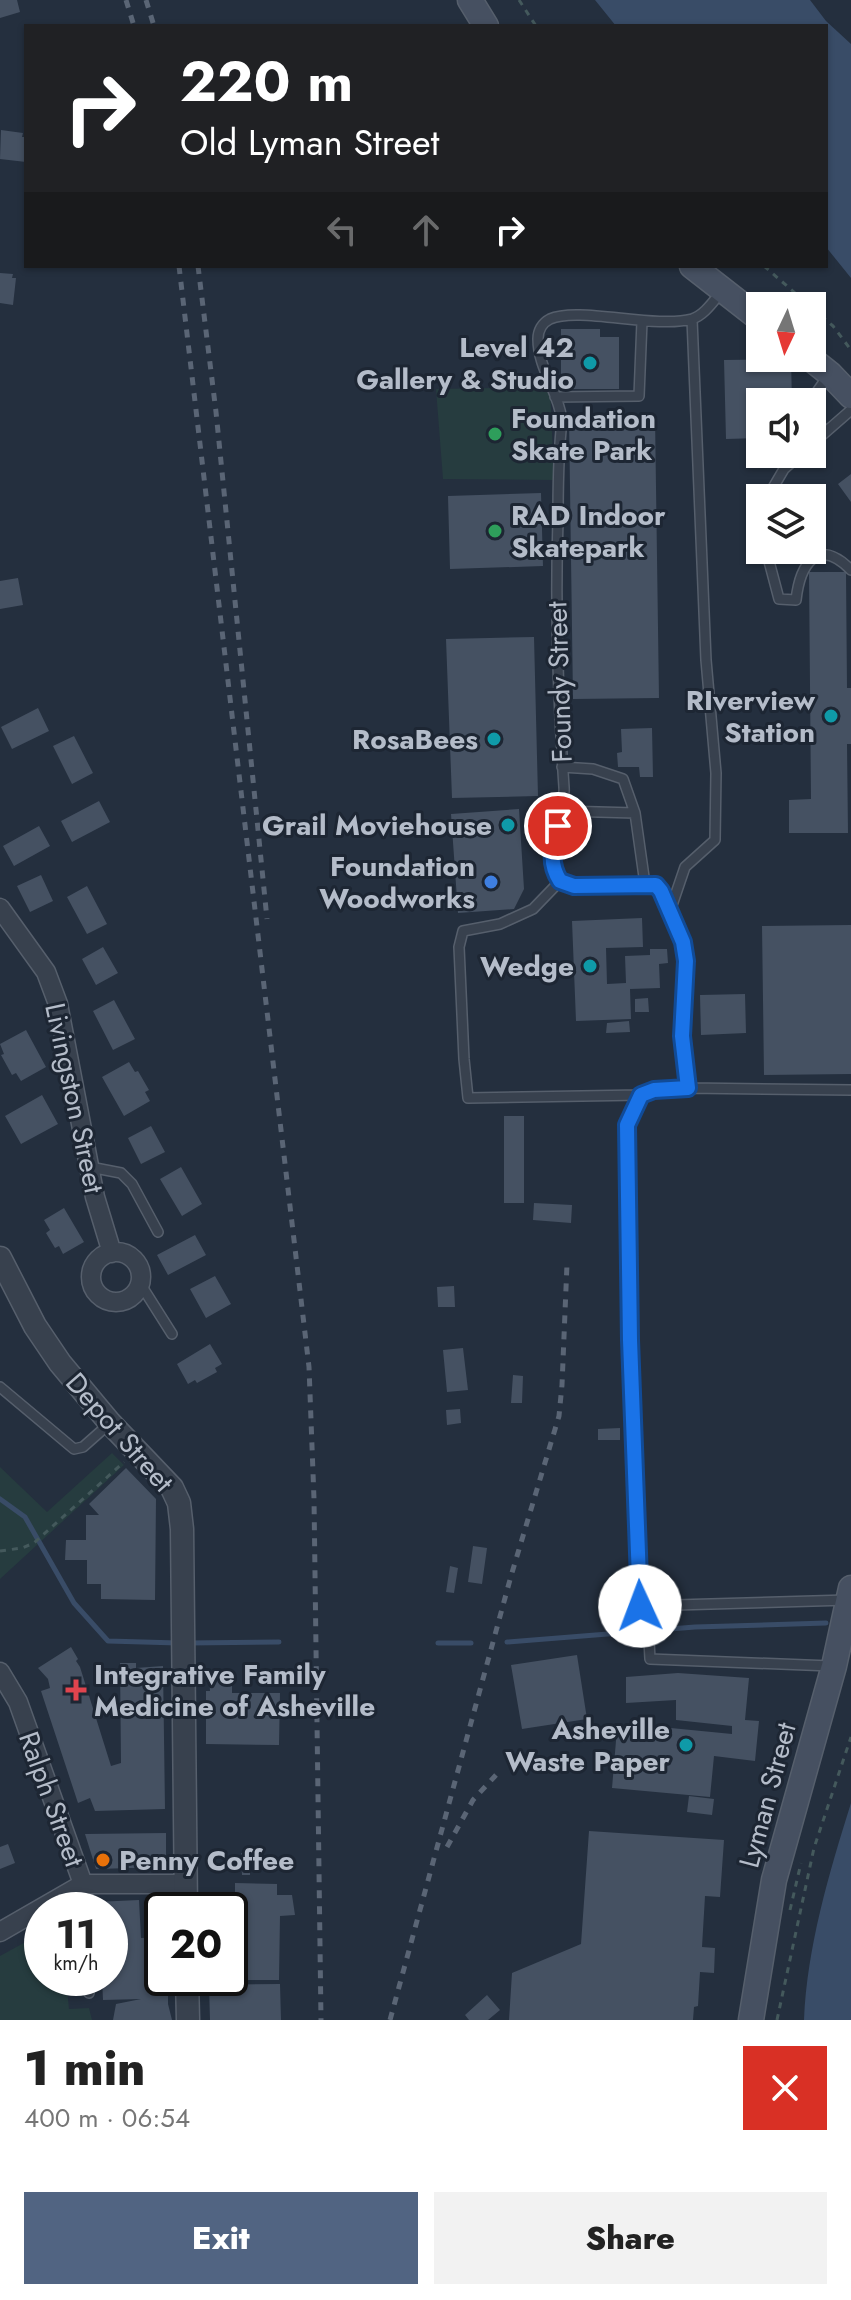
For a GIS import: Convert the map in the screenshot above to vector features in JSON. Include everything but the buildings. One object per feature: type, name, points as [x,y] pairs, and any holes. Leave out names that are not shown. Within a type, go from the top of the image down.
[{"type":"main road","points":[[470,0],[485,24]]},
{"type":"main road","points":[[695,268],[746,308]]},
{"type":"main road","points":[[826,371],[851,396]]},
{"type":"main road","name":"Lyman Street","points":[[751,2020],[774,1880],[834,1666],[850,1594]]},
{"type":"street","name":"Livingston Street","points":[[0,908],[46,972],[58,1004],[103,1227],[112,1253]]},
{"type":"street","points":[[112,1253],[130,1255],[138,1263],[142,1274],[141,1285],[135,1295],[114,1303],[103,1299],[95,1291],[91,1281],[92,1269],[98,1260],[112,1253]]},
{"type":"street","name":"Depot Street","points":[[1,1261],[35,1326],[76,1383],[172,1488],[179,1503],[182,1529],[186,1892]]},
{"type":"street","name":"Ralph Street","points":[[0,1672],[18,1702],[83,1884]]},
{"type":"street","points":[[0,1932],[83,1884],[186,1884]]},
{"type":"street","points":[[187,1996],[188,2020]]},
{"type":"lane","points":[[670,912],[685,867],[715,840],[716,773],[706,660],[692,319],[702,314],[723,290]]},
{"type":"lane","name":"Foundy Street","points":[[560,881],[553,869],[551,856],[562,811],[562,713],[556,646],[562,421],[561,408],[545,375],[538,335],[542,325],[552,318],[568,316],[642,321],[692,319]]},
{"type":"lane","points":[[555,397],[639,396],[642,321]]},
{"type":"lane","points":[[820,388],[830,374]]},
{"type":"lane","points":[[826,431],[851,410]]},
{"type":"lane","points":[[826,556],[838,558],[851,570]]},
{"type":"lane","points":[[770,564],[779,599],[796,600],[798,577],[806,564]]},
{"type":"lane","points":[[562,767],[593,769],[623,779],[635,813],[645,884]]},
{"type":"lane","points":[[562,811],[635,813]]},
{"type":"lane","points":[[688,1088],[682,1036],[686,961],[683,942],[656,885],[574,886],[560,881],[533,909],[500,924],[463,931],[459,947],[468,1098],[641,1095],[654,1090],[688,1088],[851,1090]]},
{"type":"lane","points":[[641,1095],[627,1125],[630,1340],[640,1606],[648,1623],[650,1659],[834,1666]]},
{"type":"lane","points":[[90,1167],[121,1173],[132,1184],[158,1232]]},
{"type":"lane","points":[[141,1285],[172,1334]]},
{"type":"lane","points":[[0,1387],[74,1449],[83,1447],[110,1423]]},
{"type":"lane","points":[[640,1606],[850,1594]]},
{"type":"lane","points":[[83,1884],[84,1892]]},
{"type":"path","points":[[519,0],[535,24]]},
{"type":"path","points":[[766,268],[794,292]]},
{"type":"path","points":[[826,320],[851,350]]},
{"type":"path","points":[[0,1551],[34,1543],[124,1462]]},
{"type":"path","points":[[777,2020],[814,1848],[851,1737]]},
{"type":"path","points":[[789,1915],[803,1854]]},
{"type":"green space","name":"Foundation Skate Park","points":[[550,387],[554,480],[443,479],[436,389]]},
{"type":"green space","points":[[112,1453],[124,1465],[0,1579],[0,1467],[47,1512]]},
{"type":"green space","points":[[24,1943],[24,1996],[68,1996],[69,2009],[89,2008],[92,2020],[0,2020],[0,1956]]},
{"type":"water","points":[[595,0],[810,0],[826,21],[851,44],[851,278],[828,249],[828,24],[614,24]]},
{"type":"water","points":[[851,1803],[851,2020],[804,2020],[814,1938]]},
{"type":"waterway","points":[[0,1499],[25,1517],[74,1603],[108,1641],[178,1643]]},
{"type":"waterway","points":[[507,1642],[695,1627],[826,1623]]},
{"type":"waterway","points":[[188,1643],[279,1642]]},
{"type":"waterway","points":[[438,1643],[471,1643]]},
{"type":"railway","points":[[126,0],[133,24]]},
{"type":"railway","points":[[146,0],[153,24]]},
{"type":"railway","points":[[179,268],[309,1367],[314,1499],[321,2020]]},
{"type":"railway","points":[[198,268],[216,412],[267,919]]},
{"type":"railway","points":[[390,2020],[511,1576],[559,1416],[567,1264]]},
{"type":"railway","points":[[447,1847],[473,1800],[496,1775]]},
{"type":"place","name":"Level 42 Gallery & Studio","points":[[590,363]]},
{"type":"place","name":"Foundation Skate Park","points":[[495,434]]},
{"type":"place","name":"RAD Indoor Skatepark","points":[[495,531]]},
{"type":"place","name":"RIverview Station","points":[[831,716]]},
{"type":"place","name":"RosaBees","points":[[494,739]]},
{"type":"place","name":"Grail Moviehouse","points":[[508,825]]},
{"type":"place","name":"Foundation Woodworks","points":[[491,882]]},
{"type":"place","name":"Wedge","points":[[590,966]]},
{"type":"place","name":"Integrative Family Medicine of Asheville","points":[[76,1690]]},
{"type":"place","name":"Asheville Waste Paper","points":[[686,1745]]},
{"type":"place","name":"Penny Coffee","points":[[103,1860]]},
{"type":"route","points":[[558,826],[551,856],[553,869],[560,881],[574,886],[656,885],[683,942],[686,961],[682,1036],[688,1088],[654,1090],[641,1095],[627,1125],[630,1340],[640,1606]]}]
